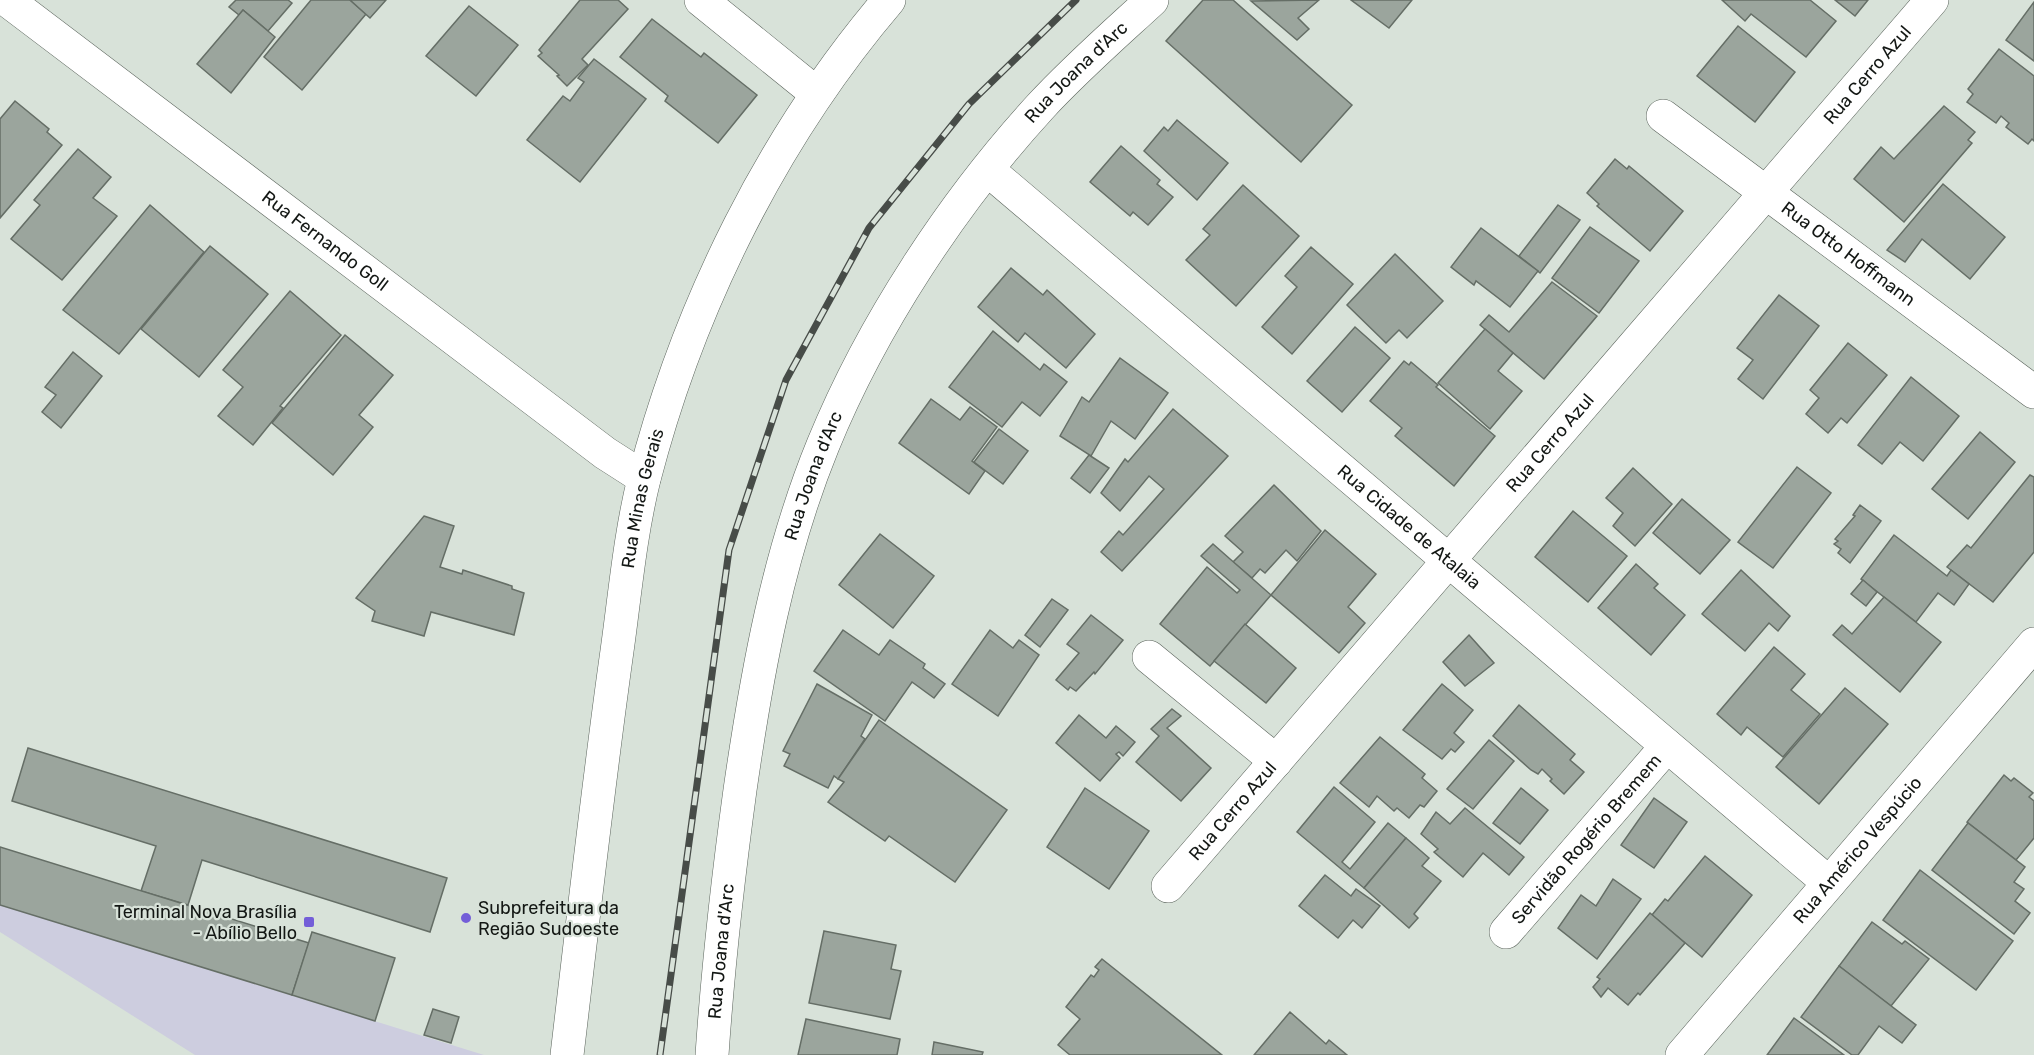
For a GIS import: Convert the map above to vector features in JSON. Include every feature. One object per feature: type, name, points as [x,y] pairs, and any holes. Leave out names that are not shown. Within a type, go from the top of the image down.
[{"type":"street","name":"Rua Fernando Goll","points":[[7,0],[595,446],[644,478]]},
{"type":"street","points":[[701,0],[816,93]]},
{"type":"street","name":"Rua Minas Gerais","points":[[567,1055],[606,720],[630,546],[644,478],[677,373],[732,243],[792,130],[850,45],[889,0]]},
{"type":"street","name":"Rua Joana d'Arc","points":[[712,1055],[724,914],[754,695],[793,530],[823,446],[868,349],[931,247],[988,170],[1041,107],[1152,0]]},
{"type":"street","name":"Rua Cerro Azul","points":[[1168,886],[1932,0]]},
{"type":"street","name":"Rua Otto Hoffmann","points":[[1663,116],[2034,392]]},
{"type":"street","name":"Rua Cidade de Atalaia","points":[[988,170],[1829,883]]},
{"type":"street","name":"Rua Américo Vespúcio","points":[[1682,1055],[2034,644]]},
{"type":"street","points":[[1149,657],[1276,761]]},
{"type":"street","name":"Servidão Rogério Bremem","points":[[1506,932],[1667,746]]},
{"type":"shaded area","points":[[0,905],[484,1055],[195,1055],[0,932]]},
{"type":"building","points":[[236,0],[288,0],[292,3],[268,31],[243,10],[239,15],[229,7]]},
{"type":"building","points":[[311,0],[350,0],[366,14],[302,90],[264,57]]},
{"type":"building","points":[[350,0],[386,0],[370,18]]},
{"type":"building","points":[[580,0],[618,0],[628,9],[582,59],[588,65],[567,86],[557,76],[559,75],[538,56],[542,53],[539,50]]},
{"type":"building","points":[[1203,0],[1233,0],[1352,105],[1301,162],[1166,41]]},
{"type":"building","points":[[1319,0],[1298,18],[1309,29],[1297,40],[1251,1]]},
{"type":"building","points":[[1351,0],[1412,0],[1389,28]]},
{"type":"building","points":[[1722,0],[1810,0],[1836,21],[1806,57],[1751,14],[1745,21]]},
{"type":"building","points":[[1835,0],[1868,0],[1855,16]]},
{"type":"building","points":[[2034,2],[2034,61],[2006,40]]},
{"type":"building","points":[[469,6],[518,45],[476,96],[426,56]]},
{"type":"building","points":[[243,10],[275,37],[231,93],[197,64]]},
{"type":"building","points":[[652,19],[701,57],[704,53],[757,95],[718,143],[665,101],[668,96],[620,57]]},
{"type":"building","points":[[1738,26],[1795,72],[1755,122],[1697,76]]},
{"type":"building","points":[[1999,49],[2034,76],[2034,141],[2032,139],[2028,144],[2006,127],[2009,123],[2001,116],[1996,123],[1967,102],[1973,94],[1968,89]]},
{"type":"building","points":[[594,59],[646,99],[580,182],[527,140],[563,96],[570,101],[584,82],[578,78]]},
{"type":"building","points":[[15,101],[49,129],[47,132],[62,145],[0,218],[0,119]]},
{"type":"building","points":[[1944,106],[1975,132],[1968,140],[1972,143],[1904,222],[1854,179],[1881,147],[1894,159]]},
{"type":"building","points":[[1177,120],[1228,163],[1197,200],[1144,151],[1164,127],[1168,131]]},
{"type":"building","points":[[1121,146],[1160,180],[1157,184],[1173,197],[1148,225],[1133,212],[1130,216],[1090,182]]},
{"type":"building","points":[[78,149],[111,177],[93,198],[117,216],[62,280],[11,239],[40,205],[34,200]]},
{"type":"building","points":[[1615,159],[1627,169],[1629,166],[1683,211],[1650,251],[1597,206],[1599,204],[1587,193]]},
{"type":"building","points":[[1943,184],[2005,237],[1970,279],[1922,239],[1905,262],[1887,250]]},
{"type":"building","points":[[1243,185],[1299,236],[1236,306],[1186,260],[1210,235],[1203,229]]},
{"type":"building","points":[[150,205],[204,252],[119,354],[63,310]]},
{"type":"building","points":[[1558,205],[1580,220],[1540,273],[1519,256]]},
{"type":"building","points":[[1590,227],[1639,261],[1599,313],[1552,278]]},
{"type":"building","points":[[1481,228],[1538,271],[1510,307],[1476,281],[1474,285],[1451,267]]},
{"type":"building","points":[[210,246],[268,294],[199,377],[141,329]]},
{"type":"building","points":[[1311,247],[1353,284],[1292,354],[1262,327],[1297,287],[1285,276]]},
{"type":"building","points":[[1395,254],[1443,301],[1407,338],[1399,330],[1386,343],[1347,305]]},
{"type":"building","points":[[1011,268],[1043,295],[1047,290],[1095,334],[1066,368],[1025,333],[1018,342],[978,307]]},
{"type":"building","points":[[1552,282],[1597,316],[1544,379],[1480,325],[1489,315],[1509,332]]},
{"type":"building","points":[[290,291],[341,335],[280,406],[283,408],[253,445],[218,416],[243,387],[223,370]]},
{"type":"building","points":[[1779,295],[1819,326],[1763,399],[1738,379],[1753,360],[1737,348]]},
{"type":"building","points":[[1355,327],[1390,358],[1342,412],[1307,381]]},
{"type":"building","points":[[1485,329],[1513,353],[1498,371],[1522,391],[1490,429],[1438,383]]},
{"type":"building","points":[[993,331],[1040,370],[1044,364],[1067,382],[1040,416],[1022,402],[1002,427],[949,387]]},
{"type":"building","points":[[345,335],[393,375],[359,415],[373,427],[333,475],[272,423]]},
{"type":"building","points":[[1848,343],[1887,375],[1847,423],[1841,418],[1828,433],[1806,414],[1819,398],[1810,390]]},
{"type":"building","points":[[73,352],[102,376],[61,428],[42,412],[56,395],[45,387]]},
{"type":"building","points":[[1120,358],[1168,393],[1135,439],[1111,421],[1091,456],[1060,436],[1082,397],[1089,402]]},
{"type":"building","points":[[1404,361],[1409,365],[1411,362],[1438,385],[1436,387],[1495,436],[1454,486],[1395,436],[1402,428],[1370,401]]},
{"type":"building","points":[[1911,377],[1959,416],[1923,461],[1900,442],[1882,464],[1858,445]]},
{"type":"building","points":[[931,399],[960,420],[970,407],[997,427],[972,461],[985,471],[969,494],[899,443]]},
{"type":"building","points":[[1173,409],[1228,456],[1122,571],[1101,552],[1119,531],[1123,535],[1164,489],[1149,476],[1120,511],[1101,493],[1125,459],[1128,462]]},
{"type":"building","points":[[999,429],[1028,451],[1003,484],[974,462]]},
{"type":"building","points":[[1980,432],[2015,462],[1968,519],[1932,489]]},
{"type":"building","points":[[1089,455],[1109,468],[1090,493],[1071,478]]},
{"type":"building","points":[[1797,467],[1831,493],[1773,568],[1738,542]]},
{"type":"building","points":[[1633,468],[1672,504],[1635,546],[1613,526],[1623,513],[1606,498]]},
{"type":"building","points":[[2030,475],[2034,477],[2034,552],[1993,602],[1947,567],[1967,545],[1971,548]]},
{"type":"building","points":[[1274,485],[1321,531],[1297,561],[1286,550],[1265,573],[1260,569],[1252,578],[1233,562],[1243,552],[1225,536]]},
{"type":"building","points":[[1682,499],[1730,540],[1700,574],[1653,533]]},
{"type":"building","points":[[1860,505],[1881,521],[1850,563],[1838,553],[1841,549],[1834,544],[1838,541],[1835,539],[1855,516],[1853,515]]},
{"type":"building","points":[[1573,511],[1627,556],[1588,602],[1535,557]]},
{"type":"building","points":[[424,516],[454,526],[440,567],[462,574],[463,570],[512,586],[512,589],[524,593],[514,635],[431,612],[424,636],[372,621],[375,611],[356,598]]},
{"type":"building","points":[[1325,530],[1376,574],[1348,607],[1365,623],[1339,653],[1271,595]]},
{"type":"building","points":[[880,534],[934,576],[893,628],[839,585]]},
{"type":"building","points":[[1894,535],[1947,576],[1951,570],[1969,584],[1954,605],[1938,593],[1916,622],[1861,579]]},
{"type":"building","points":[[1213,544],[1271,595],[1210,666],[1160,624],[1207,567],[1237,593],[1240,590],[1201,556]]},
{"type":"building","points":[[1636,564],[1658,584],[1654,588],[1685,615],[1651,655],[1598,608]]},
{"type":"building","points":[[1741,570],[1790,616],[1778,631],[1769,623],[1745,651],[1702,614]]},
{"type":"building","points":[[1863,580],[1877,592],[1866,606],[1851,594]]},
{"type":"building","points":[[1884,597],[1941,642],[1900,692],[1833,635],[1842,625],[1852,634]]},
{"type":"building","points":[[1052,599],[1068,610],[1040,647],[1025,635]]},
{"type":"building","points":[[1091,615],[1123,640],[1095,674],[1094,672],[1076,691],[1070,687],[1068,690],[1056,680],[1079,653],[1067,644]]},
{"type":"building","points":[[1245,624],[1296,668],[1266,703],[1214,661]]},
{"type":"building","points":[[843,630],[879,655],[890,640],[925,664],[923,668],[945,684],[934,698],[912,682],[885,721],[814,671]]},
{"type":"building","points":[[990,630],[1013,648],[1019,640],[1039,655],[998,716],[952,684]]},
{"type":"building","points":[[1469,635],[1494,663],[1465,686],[1443,662]]},
{"type":"building","points":[[1774,647],[1805,674],[1791,690],[1820,714],[1783,757],[1747,727],[1741,735],[1717,714]]},
{"type":"building","points":[[817,684],[872,715],[861,736],[865,739],[838,779],[834,776],[828,788],[784,766],[790,754],[783,751]]},
{"type":"building","points":[[1442,684],[1473,710],[1454,733],[1464,742],[1455,752],[1451,749],[1442,759],[1403,730]]},
{"type":"building","points":[[1845,688],[1888,724],[1819,804],[1776,767]]},
{"type":"building","points":[[1519,705],[1575,754],[1570,760],[1584,772],[1564,794],[1550,781],[1552,779],[1542,769],[1538,774],[1531,770],[1493,736]]},
{"type":"building","points":[[1172,709],[1181,716],[1167,728],[1211,768],[1181,801],[1136,762],[1159,736],[1151,729]]},
{"type":"building","points":[[1079,715],[1106,738],[1116,726],[1135,742],[1123,756],[1119,752],[1116,754],[1120,758],[1100,781],[1056,743]]},
{"type":"building","points":[[879,720],[1007,810],[955,882],[889,836],[885,841],[828,802],[844,782],[838,779]]},
{"type":"building","points":[[1380,737],[1425,774],[1422,778],[1437,791],[1424,807],[1420,805],[1409,818],[1397,808],[1394,811],[1377,796],[1369,807],[1340,783]]},
{"type":"building","points":[[1489,740],[1514,761],[1473,809],[1447,789]]},
{"type":"building","points":[[28,748],[447,878],[430,932],[202,860],[188,905],[141,891],[156,846],[12,801]]},
{"type":"building","points":[[2004,775],[2011,781],[2014,778],[2033,793],[2029,797],[2034,801],[2034,838],[2016,860],[1967,822]]},
{"type":"building","points":[[1334,787],[1375,822],[1342,862],[1350,869],[1388,823],[1406,838],[1364,888],[1297,832]]},
{"type":"building","points":[[1085,788],[1149,831],[1109,889],[1047,847]]},
{"type":"building","points":[[1521,788],[1548,810],[1520,844],[1493,823]]},
{"type":"building","points":[[1654,798],[1687,822],[1654,868],[1621,845]]},
{"type":"building","points":[[1465,808],[1524,857],[1509,875],[1483,853],[1463,877],[1434,852],[1438,849],[1421,834],[1436,812],[1450,824]]},
{"type":"building","points":[[1968,823],[2025,867],[2014,882],[2024,889],[2015,901],[2030,913],[2014,934],[1932,870]]},
{"type":"building","points":[[1406,838],[1429,858],[1422,866],[1441,881],[1414,914],[1418,918],[1409,928],[1364,888]]},
{"type":"building","points":[[0,847],[309,943],[292,995],[0,905]]},
{"type":"building","points":[[1705,856],[1752,895],[1702,957],[1652,915],[1665,899],[1668,901]]},
{"type":"building","points":[[1920,870],[2013,941],[1976,990],[1883,920]]},
{"type":"building","points":[[1325,875],[1351,896],[1356,889],[1380,906],[1362,928],[1353,920],[1338,938],[1299,906]]},
{"type":"building","points":[[1613,879],[1641,899],[1597,959],[1558,928],[1581,895],[1596,906]]},
{"type":"building","points":[[1650,913],[1685,943],[1640,995],[1638,993],[1628,1005],[1608,988],[1601,997],[1593,987],[1600,979],[1597,977]]},
{"type":"building","points":[[1872,922],[1902,944],[1905,941],[1929,959],[1891,1006],[1839,966]]},
{"type":"building","points":[[824,931],[896,945],[891,969],[901,971],[890,1019],[809,1003]]},
{"type":"building","points":[[312,932],[395,958],[375,1021],[292,995]]},
{"type":"building","points":[[1102,959],[1222,1055],[1070,1055],[1058,1045],[1080,1019],[1066,1007],[1091,975],[1094,977],[1099,970],[1095,967]]},
{"type":"building","points":[[1839,966],[1916,1025],[1902,1043],[1879,1026],[1858,1055],[1852,1055],[1801,1017]]},
{"type":"building","points":[[433,1009],[459,1017],[451,1043],[424,1035]]},
{"type":"building","points":[[1290,1012],[1326,1044],[1329,1040],[1347,1055],[1254,1055]]},
{"type":"building","points":[[1794,1018],[1844,1055],[1767,1055]]},
{"type":"building","points":[[806,1019],[900,1039],[897,1055],[798,1055]]},
{"type":"building","points":[[934,1042],[983,1052],[982,1055],[932,1055]]},
{"type":"railway","points":[[660,1055],[729,550],[786,380],[869,228],[969,104],[1076,0]]},
{"type":"place","name":"Subprefeitura da Região Sudoeste","points":[[466,918]]},
{"type":"place","name":"Terminal Nova Brasília - Abílio Bello","points":[[309,922]]}]
